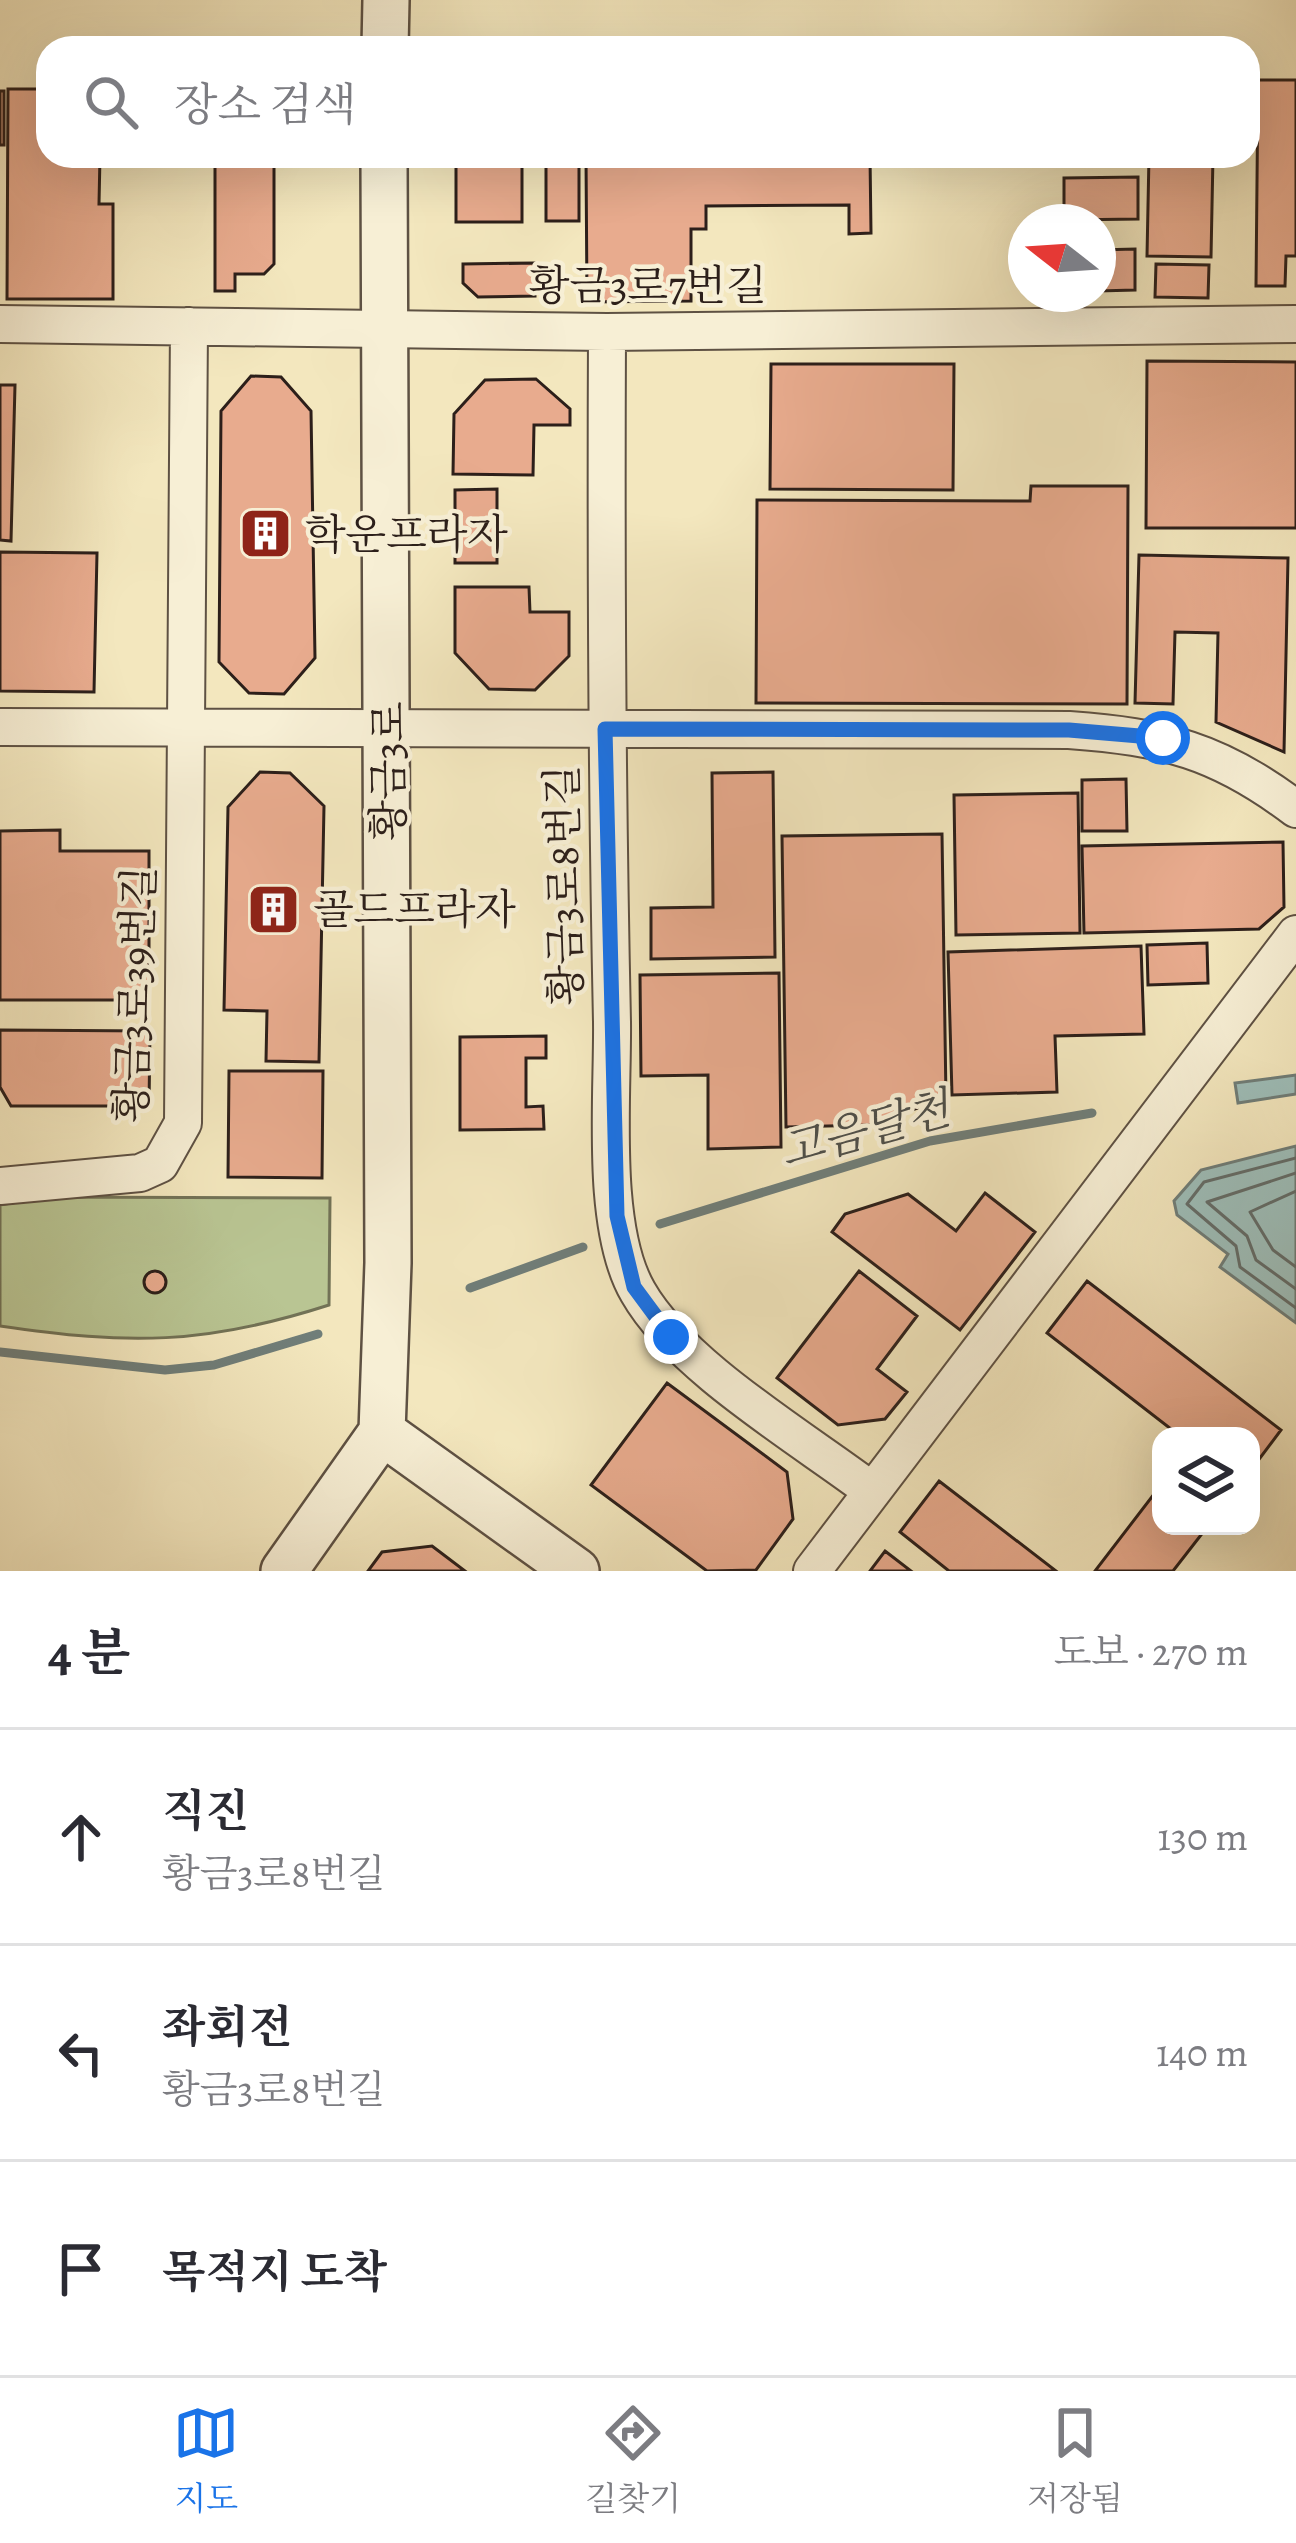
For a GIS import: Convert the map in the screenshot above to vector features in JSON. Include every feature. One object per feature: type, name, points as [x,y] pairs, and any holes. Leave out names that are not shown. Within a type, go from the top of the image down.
[{"type":"street","points":[[386,0],[386,36]]},
{"type":"street","name":"황금3로","points":[[382,1432],[388,1262],[384,168]]},
{"type":"street","name":"황금3로7번길","points":[[0,324],[607,332],[1296,324]]},
{"type":"street","name":"황금3로39번길","points":[[0,1186],[140,1173],[160,1164],[174,1147],[183,1123],[190,326]]},
{"type":"street","points":[[0,727],[605,729],[607,332]]},
{"type":"street","name":"황금3로8번길","points":[[872,1491],[671,1337],[634,1287],[624,1257],[615,1173],[605,729],[1128,734],[1194,750],[1296,808]]},
{"type":"street","points":[[812,1571],[1296,934]]},
{"type":"street","points":[[284,1571],[382,1432],[577,1571]]},
{"type":"green space","points":[[46,1197],[330,1198],[329,1305],[243,1328],[166,1338],[88,1336],[0,1326],[0,1205]]},
{"type":"water","points":[[1296,1075],[1296,1094],[1238,1103],[1235,1083]]},
{"type":"water","points":[[1296,1146],[1296,1323],[1220,1267],[1228,1254],[1177,1215],[1174,1201],[1201,1170]]},
{"type":"building","points":[[1260,80],[1296,80],[1296,256],[1286,256],[1285,286],[1256,286]]},
{"type":"building","points":[[8,89],[36,89],[36,168],[100,168],[99,204],[113,204],[113,299],[7,299]]},
{"type":"building","points":[[0,91],[4,91],[4,145],[0,145]]},
{"type":"building","points":[[215,168],[274,168],[274,264],[264,274],[235,274],[235,291],[215,291]]},
{"type":"building","points":[[456,168],[522,168],[522,222],[456,222]]},
{"type":"building","points":[[546,168],[579,168],[579,221],[546,221]]},
{"type":"building","points":[[586,168],[870,168],[871,233],[849,234],[849,205],[706,206],[706,229],[691,229],[691,301],[587,302]]},
{"type":"building","points":[[1149,168],[1213,168],[1211,257],[1147,256]]},
{"type":"building","points":[[1138,177],[1138,219],[1116,219],[1116,204],[1064,204],[1064,178]]},
{"type":"building","points":[[1135,249],[1135,290],[1116,291],[1116,250]]},
{"type":"building","points":[[535,263],[535,296],[478,297],[463,283],[463,264]]},
{"type":"building","points":[[1156,264],[1209,265],[1208,298],[1155,297]]},
{"type":"building","points":[[1147,361],[1296,362],[1296,528],[1146,528]]},
{"type":"building","points":[[771,364],[954,364],[953,490],[770,489]]},
{"type":"building","name":"학운프라자","points":[[251,376],[281,377],[311,411],[315,658],[284,694],[249,693],[219,662],[221,411]]},
{"type":"building","points":[[536,379],[570,409],[570,425],[534,425],[533,475],[453,474],[454,414],[485,380]]},
{"type":"building","points":[[0,385],[15,385],[11,541],[0,540]]},
{"type":"building","points":[[1031,486],[1128,486],[1127,704],[756,703],[757,500],[1030,501]]},
{"type":"building","points":[[497,489],[497,563],[455,563],[455,490]]},
{"type":"building","points":[[0,552],[97,553],[94,692],[0,691]]},
{"type":"building","points":[[1139,555],[1288,558],[1284,752],[1216,722],[1218,633],[1175,632],[1173,704],[1135,703]]},
{"type":"building","points":[[455,587],[529,587],[530,612],[569,612],[569,656],[535,690],[489,689],[455,653]]},
{"type":"building","name":"골드프라자","points":[[260,772],[290,773],[324,806],[319,1062],[266,1061],[267,1011],[224,1010],[228,807]]},
{"type":"building","points":[[773,772],[775,957],[651,959],[651,908],[713,907],[712,773]]},
{"type":"building","points":[[1126,779],[1127,831],[1082,831],[1082,780]]},
{"type":"building","points":[[1078,793],[1080,933],[956,935],[954,795]]},
{"type":"building","points":[[60,830],[60,851],[149,851],[149,1000],[0,1000],[0,831]]},
{"type":"building","points":[[942,834],[946,1098],[870,1125],[786,1127],[782,836]]},
{"type":"building","points":[[1283,842],[1284,907],[1259,929],[1084,933],[1082,846]]},
{"type":"building","points":[[1207,943],[1208,983],[1148,985],[1147,945]]},
{"type":"building","points":[[1141,946],[1144,1034],[1055,1036],[1057,1092],[952,1095],[948,952]]},
{"type":"building","points":[[779,973],[781,1147],[708,1149],[708,1075],[641,1076],[640,975]]},
{"type":"building","points":[[0,1030],[150,1031],[149,1106],[11,1106],[0,1087]]},
{"type":"building","points":[[546,1036],[546,1058],[526,1058],[526,1107],[543,1106],[544,1129],[460,1130],[460,1037]]},
{"type":"building","points":[[229,1071],[323,1071],[322,1178],[228,1177]]},
{"type":"building","points":[[985,1193],[1035,1232],[960,1330],[832,1232],[845,1214],[908,1194],[956,1231]]},
{"type":"building","points":[[155,1271],[166,1282],[155,1293],[144,1282]]},
{"type":"building","points":[[859,1271],[917,1316],[877,1369],[907,1392],[885,1419],[838,1425],[777,1378]]},
{"type":"building","points":[[1087,1281],[1281,1430],[1260,1458],[1260,1427],[1168,1427],[1047,1333]]},
{"type":"building","points":[[667,1383],[787,1472],[793,1519],[756,1570],[707,1571],[591,1485]]},
{"type":"building","points":[[939,1481],[1056,1571],[949,1571],[900,1532]]},
{"type":"building","points":[[1152,1497],[1152,1535],[1201,1535],[1173,1571],[1095,1571]]},
{"type":"building","points":[[432,1546],[465,1571],[368,1571],[382,1552]]},
{"type":"building","points":[[885,1551],[911,1571],[870,1571]]},
{"type":"waterway","name":"고음달천","points":[[660,1224],[930,1141],[1092,1113]]},
{"type":"waterway","name":"고음달천","points":[[470,1288],[583,1247]]},
{"type":"waterway","name":"고음달천","points":[[0,1352],[165,1370],[214,1365],[318,1334]]},
{"type":"place","name":"학운프라자","points":[[266,534]]},
{"type":"place","name":"골드프라자","points":[[274,909]]},
{"type":"route","points":[[671,1337],[634,1287],[617,1216],[605,729],[1069,730],[1163,738]]}]
